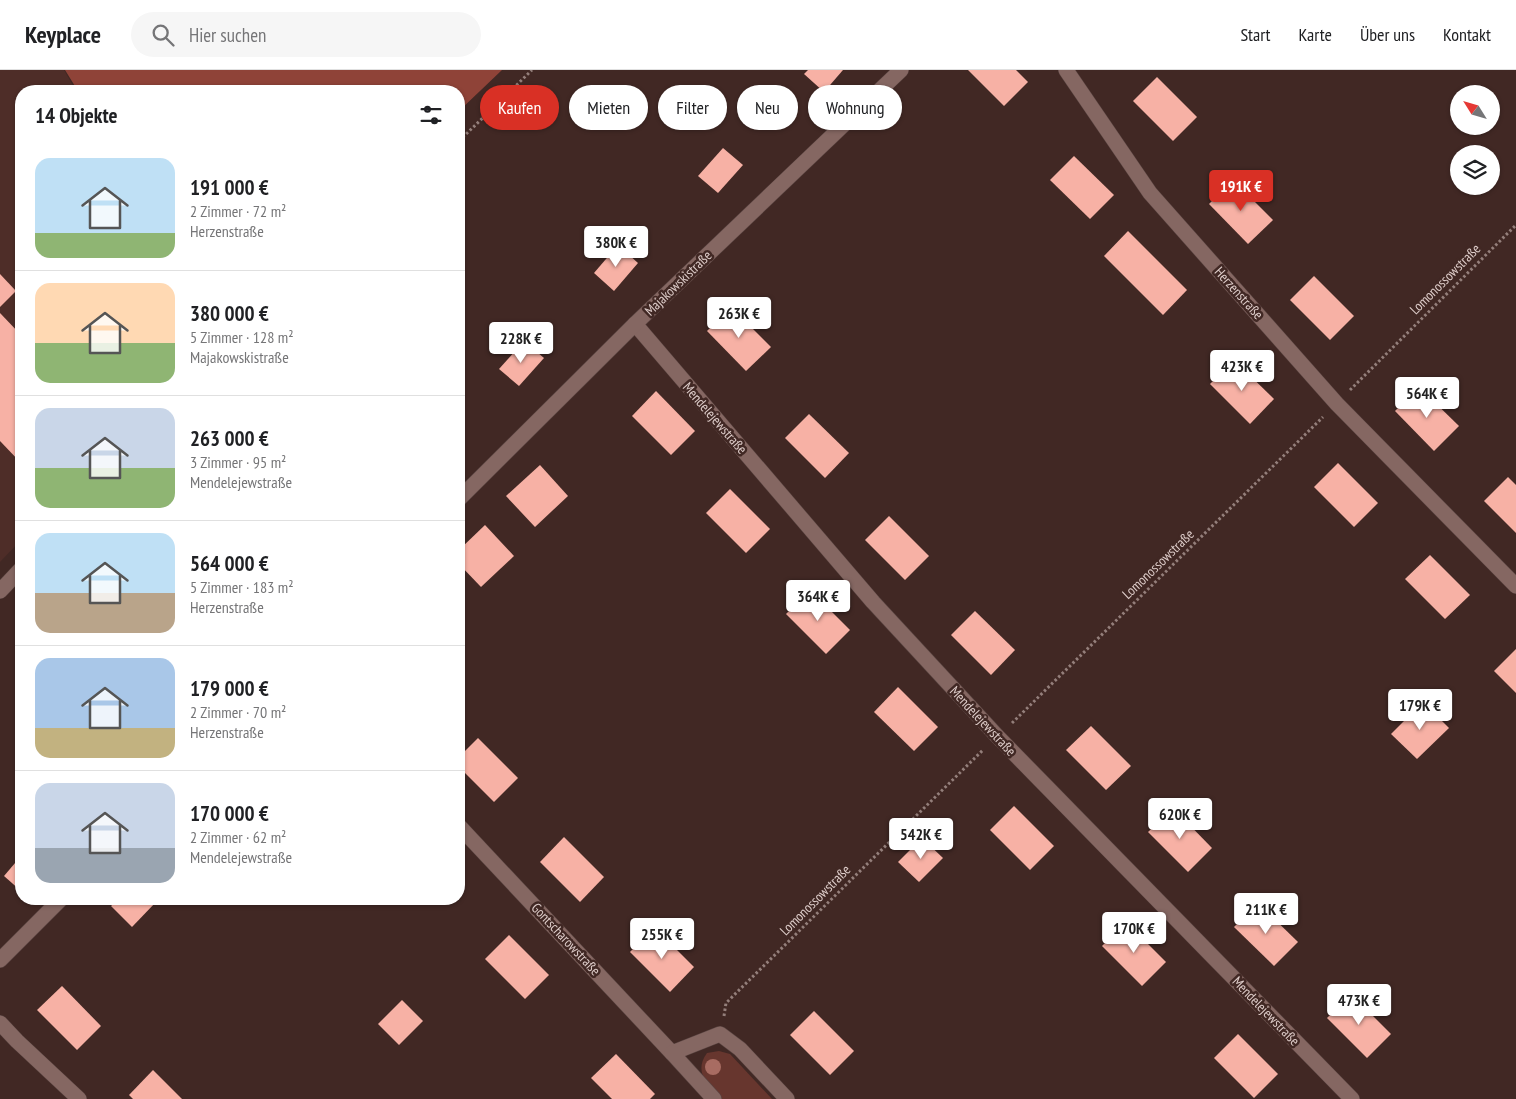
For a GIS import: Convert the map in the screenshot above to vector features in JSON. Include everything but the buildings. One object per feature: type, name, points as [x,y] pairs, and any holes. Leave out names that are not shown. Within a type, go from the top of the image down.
[{"type":"street","name":"Majakowskistraße","points":[[465,493],[635,324],[901,70]]},
{"type":"street","name":"Herzenstraße","points":[[1066,70],[1150,193],[1337,404],[1516,586]]},
{"type":"street","name":"Mendelejewstraße","points":[[635,324],[866,594],[997,736],[1352,1099]]},
{"type":"street","points":[[0,591],[15,575]]},
{"type":"street","name":"Gontscharowstraße","points":[[465,832],[714,1099]]},
{"type":"street","points":[[0,960],[55,905]]},
{"type":"street","points":[[0,1023],[79,1099]]},
{"type":"street","points":[[672,1053],[720,1034],[740,1049],[787,1099]]},
{"type":"path","points":[[465,135],[532,70]]},
{"type":"path","name":"Lomonossowstraße","points":[[1348,393],[1516,225]]},
{"type":"path","name":"Lomonossowstraße","points":[[1006,728],[1326,415]]},
{"type":"path","name":"Lomonossowstraße","points":[[720,1034],[726,1003],[985,748]]},
{"type":"shaded area","points":[[0,70],[64,70],[73,85],[15,85],[15,546],[0,562]]},
{"type":"shaded area","points":[[65,70],[502,70],[486,85],[480,85],[480,91],[465,105],[465,85],[74,85]]},
{"type":"shaded area","points":[[719,1051],[730,1054],[772,1099],[721,1099],[707,1083],[701,1066],[707,1053]]}]
